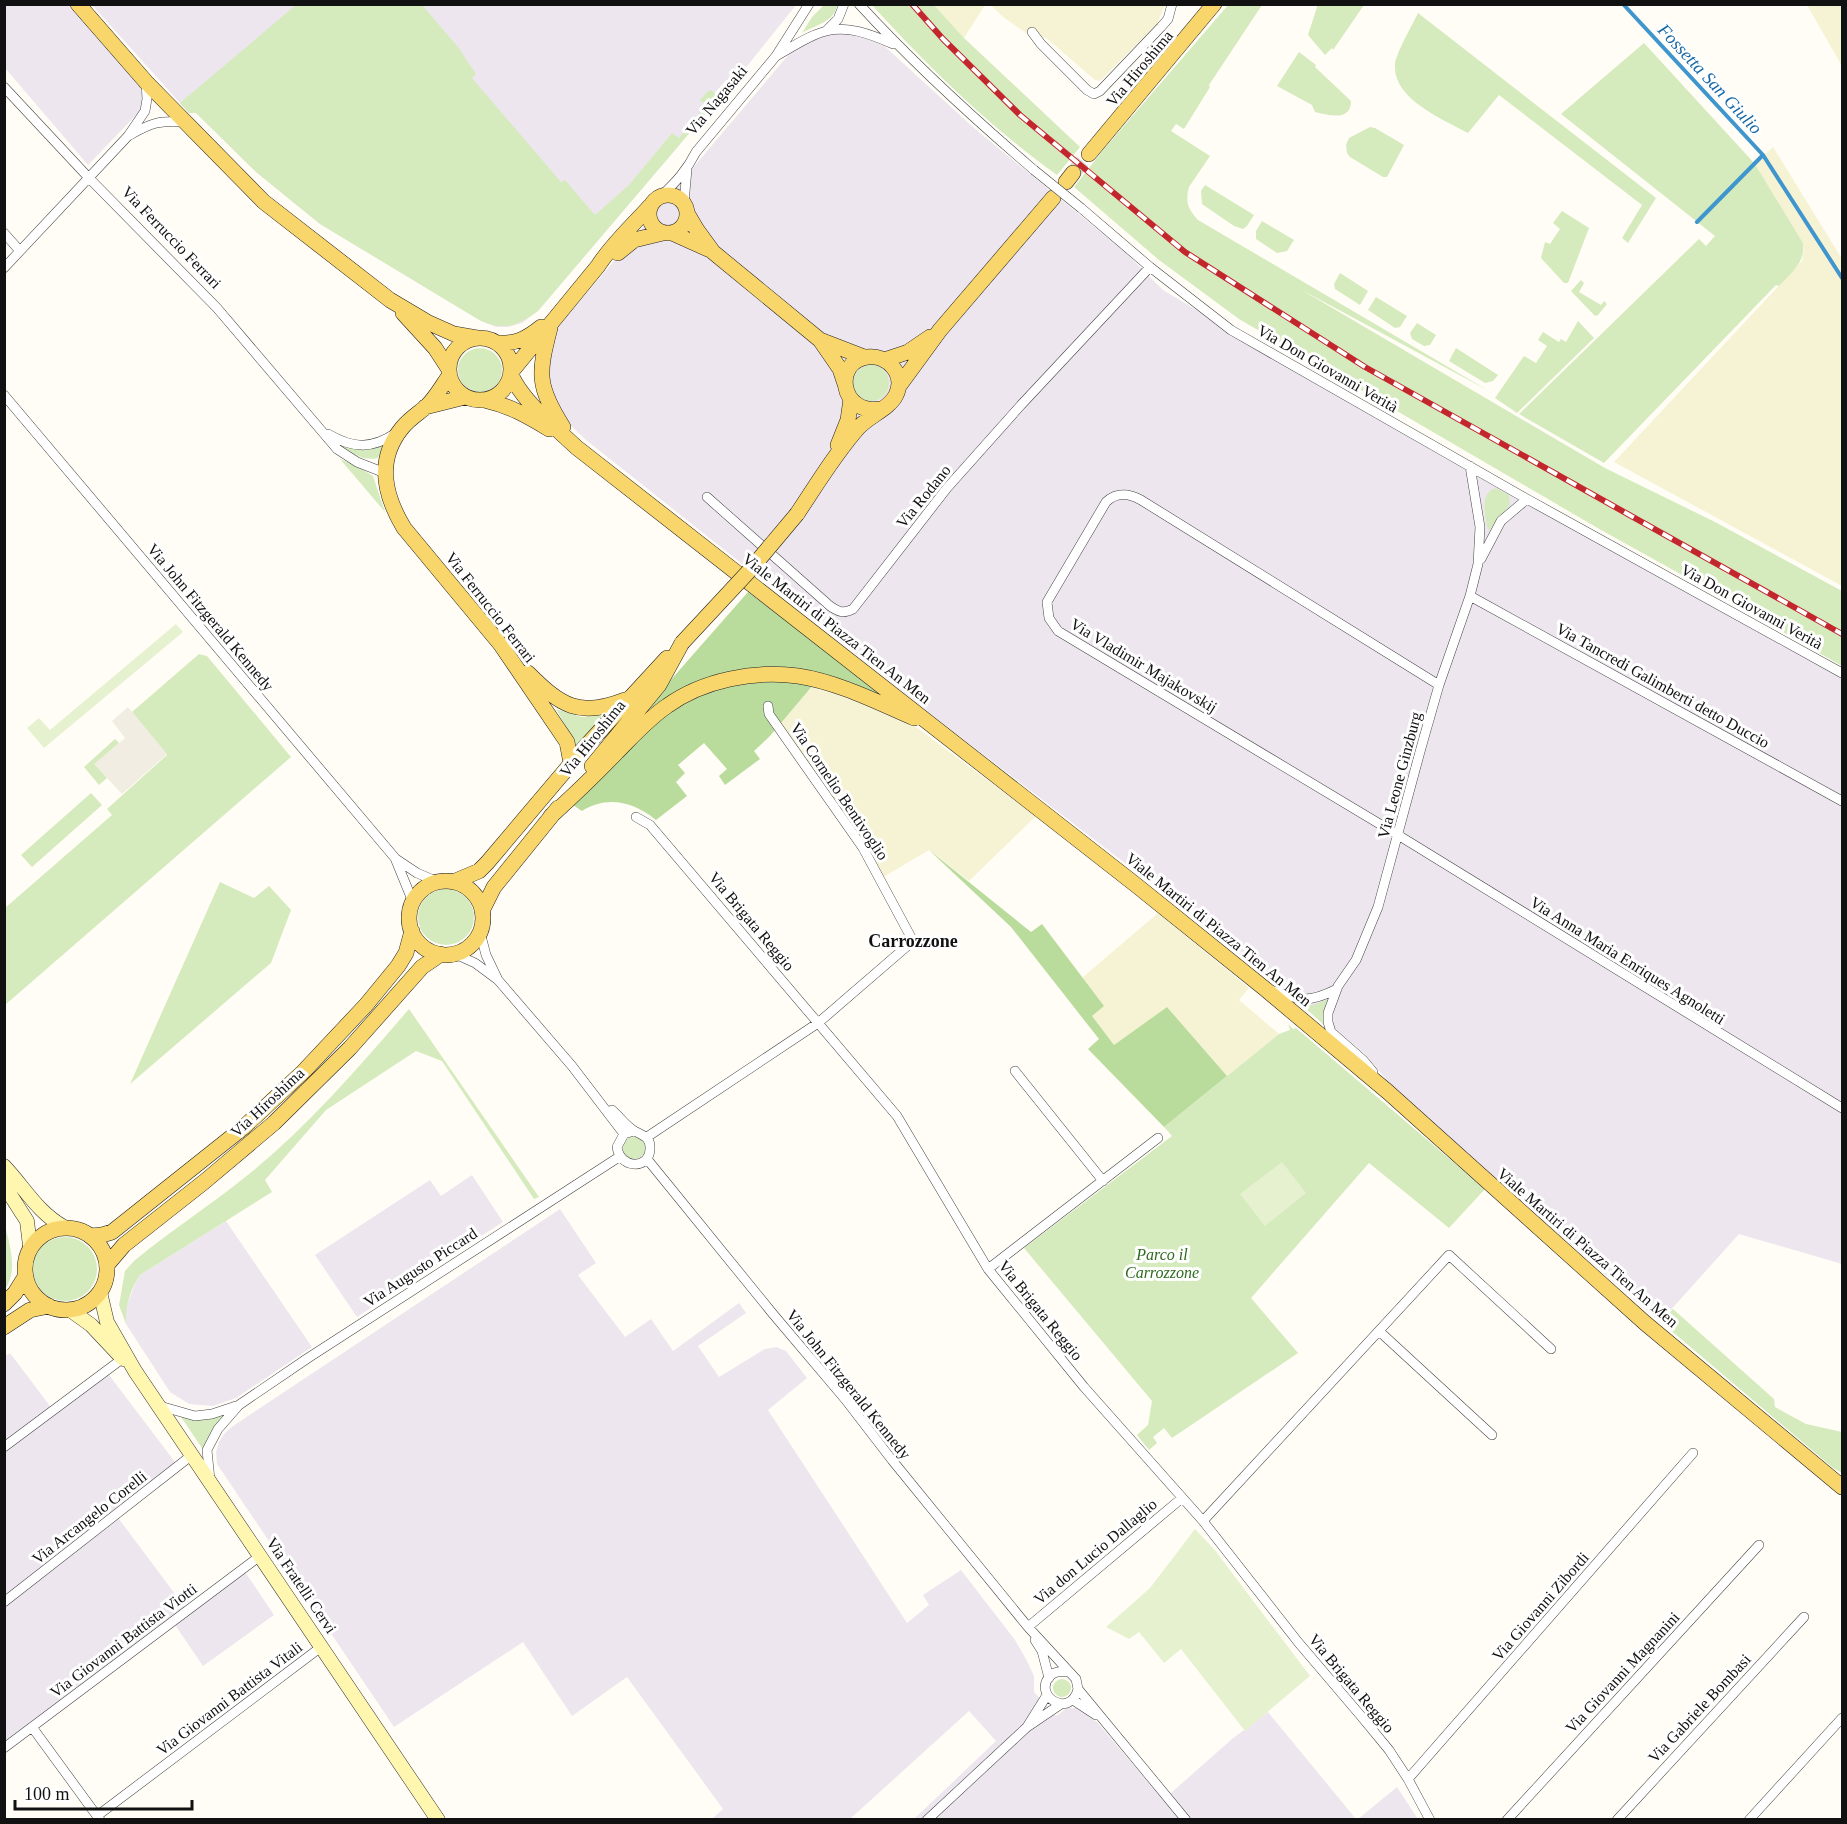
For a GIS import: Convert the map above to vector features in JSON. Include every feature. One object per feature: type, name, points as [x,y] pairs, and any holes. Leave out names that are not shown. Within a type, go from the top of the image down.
[{"type":"main road","points":[[78,4],[146,82],[264,202],[390,300],[454,334],[488,338],[497,343]]},
{"type":"main road","name":"Via Hiroshima","points":[[1089,154],[1214,4]]},
{"type":"main road","points":[[674,196],[686,208],[684,225],[668,233],[657,230],[649,219],[656,201],[674,196]]},
{"type":"main road","name":"Via Hiroshima","points":[[90,1236],[112,1232],[244,1127],[304,1071],[366,1005],[406,953],[412,931],[409,916],[413,902],[423,889],[479,871],[629,698],[750,570],[797,514],[833,458],[861,425],[893,400],[899,386],[940,330],[1053,198]]},
{"type":"main road","name":"Via Nagasaki","points":[[511,373],[553,318],[598,266],[608,250],[656,201]]},
{"type":"main road","name":"Via Hiroshima","points":[[686,208],[697,230],[713,252],[820,340],[840,369],[848,392]]},
{"type":"main road","name":"Via Hiroshima","points":[[668,233],[713,252]]},
{"type":"main road","name":"Via Nagasaki","points":[[598,266],[634,240],[668,233]]},
{"type":"main road","points":[[390,300],[435,348],[455,388],[465,397]]},
{"type":"main road","points":[[553,318],[543,353],[541,377],[549,405],[576,447]]},
{"type":"main road","name":"Via Nagasaki","points":[[497,343],[509,344],[523,340],[553,318]]},
{"type":"main road","name":"Via Hiroshima","points":[[820,340],[864,357],[878,357],[884,360],[908,352],[940,330]]},
{"type":"main road","points":[[400,430],[438,394],[449,372],[454,351],[468,340],[477,338]]},
{"type":"main road","name":"Viale Martiri di Piazza Tien An Men","points":[[497,343],[503,347],[510,358],[511,373],[516,386],[529,402],[576,447],[1264,987],[1388,1092],[1618,1300],[1842,1487]]},
{"type":"main road","name":"Via Hiroshima","points":[[833,458],[848,420],[846,375],[850,368],[864,357]]},
{"type":"main road","points":[[884,360],[896,370],[899,386]]},
{"type":"main road","points":[[484,400],[497,396],[504,390],[511,373]]},
{"type":"main road","points":[[848,392],[864,409],[880,409]]},
{"type":"main road","points":[[425,407],[465,397]]},
{"type":"main road","name":"Viale Martiri di Piazza Tien An Men","points":[[465,397],[505,405],[519,411],[576,447]]},
{"type":"main road","name":"Via Ferruccio Ferrari","points":[[400,430],[389,452],[385,473],[390,503],[404,528],[501,645],[567,742],[571,763]]},
{"type":"main road","name":"Via Hiroshima","points":[[107,1265],[132,1239],[274,1123],[350,1048],[423,967],[448,954],[465,949],[474,942],[480,932],[482,911],[494,887],[659,685],[682,643]]},
{"type":"main road","name":"Via Hiroshima","points":[[501,645],[538,683],[567,706],[595,709],[629,698]]},
{"type":"main road","points":[[551,816],[656,714],[680,698],[721,681],[772,675],[807,678],[872,699],[934,727]]},
{"type":"main road","points":[[446,882],[463,885],[472,892],[479,901],[482,911]]},
{"type":"main road","points":[[412,931],[423,946],[448,954]]},
{"type":"main road","points":[[4,1166],[38,1209],[51,1220],[64,1227],[78,1229],[90,1236],[104,1253],[107,1265]]},
{"type":"main road","points":[[4,1185],[27,1221],[30,1246]]},
{"type":"main road","points":[[49,1306],[31,1291],[25,1277],[26,1256],[30,1246],[39,1236],[64,1227]]},
{"type":"main road","name":"Via Fratelli Cervi","points":[[107,1265],[105,1283],[100,1292],[107,1322],[135,1371],[438,1820]]},
{"type":"main road","points":[[4,1304],[15,1293],[25,1277]]},
{"type":"main road","points":[[70,1310],[92,1301],[100,1292]]},
{"type":"main road","points":[[4,1327],[23,1313],[49,1306]]},
{"type":"main road","name":"Via Fratelli Cervi","points":[[49,1306],[59,1310],[70,1310],[92,1325],[135,1371]]},
{"type":"main road","name":"Viale Martiri di Piazza Tien An Men","points":[[1817,1467],[1842,1478]]},
{"type":"street","points":[[827,30],[838,19],[844,4]]},
{"type":"street","name":"Via Don Giovanni Verità","points":[[859,4],[897,46],[954,101],[1150,267],[1231,330],[1527,499],[1842,673]]},
{"type":"street","points":[[1032,32],[1079,83],[1094,94],[1100,92],[1168,19],[1172,4]]},
{"type":"street","name":"Via Nagasaki","points":[[656,201],[677,182],[696,152],[776,56],[808,5]]},
{"type":"street","name":"Via Nagasaki","points":[[776,56],[813,34],[827,30],[859,31],[897,46]]},
{"type":"street","points":[[4,268],[128,136],[145,111],[146,82]]},
{"type":"street","name":"Via Ferruccio Ferrari","points":[[4,87],[89,178],[217,308],[337,449],[357,462],[385,473]]},
{"type":"street","points":[[128,136],[149,124],[165,120],[184,122]]},
{"type":"street","name":"Via Nagasaki","points":[[686,208],[687,169]]},
{"type":"street","points":[[4,233],[20,251]]},
{"type":"street","name":"Via Rodano","points":[[707,498],[830,606],[838,612],[845,613],[853,609],[962,471],[1150,267]]},
{"type":"street","name":"Via John Fitzgerald Kennedy","points":[[4,395],[395,858],[417,873],[446,882]]},
{"type":"street","name":"Via Ferruccio Ferrari","points":[[322,430],[338,440],[354,445],[371,445],[386,440],[400,430]]},
{"type":"street","name":"Via Leone Ginzburg","points":[[1388,1092],[1363,1060],[1331,1032],[1328,1013],[1337,989],[1356,960],[1378,907],[1439,685],[1470,596],[1478,564],[1480,527],[1470,466]]},
{"type":"street","name":"Via Vladimir Majakovskij","points":[[1398,835],[1058,631],[1049,618],[1047,602],[1106,502],[1119,495],[1130,495],[1439,685]]},
{"type":"street","name":"Via Leone Ginzburg","points":[[1478,564],[1501,521],[1527,499]]},
{"type":"street","name":"Via Tancredi Galimberti detto Duccio","points":[[1470,596],[1842,801]]},
{"type":"street","name":"Via Cornelio Bentivoglio","points":[[768,706],[770,714],[863,848],[913,940],[818,1023]]},
{"type":"street","name":"Via Brigata Reggio","points":[[636,817],[650,825],[897,1116],[988,1269],[1084,1388],[1203,1521],[1298,1642],[1382,1742],[1408,1779],[1430,1820]]},
{"type":"street","name":"Via Anna Maria Enriques Agnoletti","points":[[1398,835],[1842,1108]]},
{"type":"street","name":"Via John Fitzgerald Kennedy","points":[[395,858],[413,902]]},
{"type":"street","points":[[480,932],[486,955],[498,980]]},
{"type":"street","points":[[448,954],[475,963],[498,980],[629,1133],[646,1137],[818,1023]]},
{"type":"street","points":[[1264,987],[1299,999],[1310,1000],[1337,989]]},
{"type":"street","points":[[1015,1071],[1102,1181]]},
{"type":"street","points":[[629,1133],[617,1147],[619,1157],[633,1165],[647,1159],[650,1145],[646,1137]]},
{"type":"street","points":[[988,1269],[1158,1138]]},
{"type":"street","name":"Via Augusto Piccard","points":[[211,1482],[207,1450],[218,1429],[239,1405],[619,1157]]},
{"type":"street","name":"Via John Fitzgerald Kennedy","points":[[647,1159],[845,1399],[1028,1627],[1076,1679],[1078,1689],[1186,1819]]},
{"type":"street","points":[[1203,1521],[1449,1255],[1551,1349]]},
{"type":"street","points":[[1379,1331],[1492,1435]]},
{"type":"street","points":[[4,1447],[122,1359]]},
{"type":"street","name":"Via Augusto Piccard","points":[[160,1406],[195,1416],[212,1414],[239,1405]]},
{"type":"street","name":"Via Giovanni Zibordi","points":[[1408,1779],[1693,1453]]},
{"type":"street","name":"Via Arcangelo Corelli","points":[[4,1602],[192,1455]]},
{"type":"street","name":"Via don Lucio Dallaglio","points":[[1028,1627],[1182,1498]]},
{"type":"street","name":"Via Giovanni Magnanini","points":[[1507,1820],[1759,1545]]},
{"type":"street","name":"Via Giovanni Battista Viotti","points":[[4,1748],[260,1556]]},
{"type":"street","name":"Via Gabriele Bombasi","points":[[1617,1820],[1804,1617]]},
{"type":"street","name":"Via John Fitzgerald Kennedy","points":[[1028,1627],[1042,1651],[1049,1678],[1046,1686],[1047,1695]]},
{"type":"street","name":"Via Giovanni Battista Vitali","points":[[99,1818],[321,1647]]},
{"type":"street","points":[[1049,1678],[1057,1672],[1068,1672]]},
{"type":"street","points":[[927,1820],[1027,1727],[1061,1704],[1073,1700],[1078,1689]]},
{"type":"street","points":[[1027,1727],[1047,1695],[1051,1700],[1061,1704]]},
{"type":"street","name":"Via John Fitzgerald Kennedy","points":[[1073,1700],[1104,1720]]},
{"type":"street","points":[[1749,1820],[1842,1718]]},
{"type":"street","points":[[32,1727],[99,1818]]},
{"type":"shaded area","points":[[4,5],[72,5],[138,80],[144,98],[140,111],[88,165],[5,68]]},
{"type":"shaded area","points":[[92,5],[796,5],[736,80],[726,80],[715,93],[715,103],[538,311],[522,323],[508,327],[496,327],[481,321],[320,224],[256,172],[196,113],[189,113]]},
{"type":"shaded area","points":[[934,5],[985,5],[964,38]]},
{"type":"shaded area","points":[[991,5],[1165,5],[1157,24],[1100,81],[1095,80],[1045,37],[1041,44],[1002,16]]},
{"type":"shaded area","points":[[1807,5],[1842,5],[1842,66]]},
{"type":"shaded area","points":[[859,34],[880,42],[974,128],[1125,252],[1163,290],[1436,453],[1842,678],[1842,1264],[1739,1234],[1660,1322],[1399,1095],[1366,1055],[1340,1033],[1143,877],[954,732],[586,440],[566,421],[554,402],[545,365],[550,343],[559,326],[790,53],[808,41],[823,35]]},
{"type":"shaded area","points":[[1773,147],[1842,259],[1842,586],[1614,462],[1802,261],[1803,243],[1755,164]]},
{"type":"shaded area","points":[[813,685],[860,700],[916,727],[1036,816],[969,881],[929,850],[880,879],[778,726]]},
{"type":"shaded area","points":[[128,707],[167,754],[122,794],[94,764],[125,738],[112,721]]},
{"type":"shaded area","points":[[1158,913],[1249,988],[1239,1000],[1279,1034],[1227,1076],[1167,1007],[1114,1045],[1091,1016],[1083,977]]},
{"type":"shaded area","points":[[472,1175],[503,1222],[357,1317],[315,1255],[430,1180],[441,1196]]},
{"type":"shaded area","points":[[560,1209],[596,1263],[578,1275],[625,1337],[651,1319],[673,1351],[739,1303],[746,1313],[698,1346],[719,1377],[765,1349],[776,1347],[786,1351],[807,1378],[768,1410],[907,1623],[929,1605],[923,1595],[961,1570],[1015,1640],[1034,1676],[1034,1692],[1056,1716],[1067,1708],[1076,1708],[1097,1722],[1163,1800],[1232,1739],[1268,1712],[1356,1819],[914,1819],[996,1741],[969,1711],[850,1819],[712,1819],[723,1809],[627,1677],[572,1716],[523,1642],[394,1727],[217,1464],[216,1452],[219,1442],[233,1426]]},
{"type":"shaded area","points":[[226,1221],[312,1347],[236,1398],[213,1406],[189,1404],[170,1392],[126,1324],[125,1310],[140,1275]]},
{"type":"shaded area","points":[[10,1353],[53,1410],[106,1371],[178,1466],[116,1515],[187,1610],[243,1569],[274,1615],[203,1666],[173,1622],[5,1748],[4,1357]]},
{"type":"shaded area","points":[[1397,1787],[1418,1819],[1358,1819]]},
{"type":"green space","points":[[297,4],[422,5],[458,47],[476,74],[472,78],[561,182],[565,180],[595,215],[629,185],[672,133],[679,138],[706,105],[700,100],[708,91],[715,93],[715,103],[538,311],[517,323],[497,326],[481,321],[320,224],[256,172],[196,113],[189,113],[180,103]]},
{"type":"green space","points":[[1229,4],[1262,5],[1209,85],[1210,87],[1184,129],[1176,124],[1171,131],[1210,156],[1189,187],[1187,197],[1188,205],[1198,220],[1489,391],[1300,289],[1605,468],[1715,522],[1842,591],[1842,666],[1601,530],[1239,319],[1159,260],[1074,187]]},
{"type":"green space","points":[[1318,4],[1364,5],[1333,50],[1332,48],[1325,55],[1308,35]]},
{"type":"green space","points":[[824,5],[837,5],[833,15],[802,33],[812,17]]},
{"type":"green space","points":[[872,5],[934,5],[964,38],[1080,147],[1057,175],[1008,137],[960,95]]},
{"type":"green space","points":[[1418,13],[1656,198],[1628,243],[1622,238],[1642,205],[1499,95],[1468,133],[1433,114],[1410,98],[1396,76],[1395,64],[1401,46]]},
{"type":"green space","points":[[1644,43],[1755,164],[1803,243],[1803,250],[1797,267],[1779,286],[1776,285],[1604,463],[1519,414],[1699,239],[1706,246],[1715,236],[1561,114]]},
{"type":"green space","points":[[1299,52],[1316,65],[1315,67],[1351,101],[1347,112],[1326,115],[1315,112],[1312,105],[1277,86]]},
{"type":"green space","points":[[1370,127],[1404,145],[1387,177],[1383,177],[1347,153],[1346,145],[1349,138]]},
{"type":"green space","points":[[1205,185],[1254,215],[1247,226],[1243,229],[1234,226],[1202,204],[1201,191]]},
{"type":"green space","points":[[1562,211],[1589,228],[1568,283],[1564,283],[1541,258],[1545,242],[1550,244],[1560,229],[1553,223]]},
{"type":"green space","points":[[1262,221],[1294,240],[1287,251],[1277,253],[1256,239],[1256,231]]},
{"type":"green space","points":[[1340,273],[1368,291],[1360,305],[1335,289],[1334,284]]},
{"type":"green space","points":[[1581,280],[1584,283],[1579,292],[1601,305],[1604,301],[1607,304],[1598,315],[1595,316],[1571,291]]},
{"type":"green space","points":[[1376,297],[1407,316],[1400,327],[1395,328],[1368,310]]},
{"type":"green space","points":[[1578,321],[1594,338],[1517,413],[1495,398],[1524,356],[1536,363],[1547,346],[1538,340],[1543,332],[1559,342],[1561,339],[1566,342]]},
{"type":"green space","points":[[1417,323],[1436,335],[1430,345],[1424,346],[1412,339],[1410,333]]},
{"type":"green space","points":[[480,348],[495,355],[502,370],[495,385],[480,392],[465,385],[458,370],[465,355]]},
{"type":"green space","points":[[1456,348],[1498,375],[1493,381],[1485,383],[1449,361]]},
{"type":"green space","points":[[871,365],[883,371],[889,383],[883,395],[871,401],[859,395],[853,383],[859,371]]},
{"type":"green space","points":[[336,442],[368,449],[384,445],[378,458],[372,459],[355,455]]},
{"type":"green space","points":[[340,459],[373,476],[385,512]]},
{"type":"green space","points":[[1496,488],[1509,495],[1510,505],[1488,531],[1485,500],[1490,491]]},
{"type":"green space","points":[[748,592],[896,704],[838,681],[727,674],[690,684],[640,715]]},
{"type":"green space","points":[[176,624],[183,632],[44,748],[27,728],[39,718],[50,730]]},
{"type":"green space","points":[[199,654],[207,656],[291,757],[5,1005],[5,908],[112,815],[107,809],[167,755],[132,712]]},
{"type":"green space","points":[[757,680],[793,680],[813,685],[770,736],[754,751],[760,759],[725,785],[719,776],[727,769],[704,743],[678,765],[685,773],[676,782],[687,796],[656,820],[639,809],[620,803],[601,803],[582,811],[573,805],[635,741],[669,712],[707,691]]},
{"type":"green space","points":[[556,709],[581,717],[608,715],[574,755],[568,730]]},
{"type":"green space","points":[[115,739],[119,743],[95,764],[107,778],[99,785],[84,767]]},
{"type":"green space","points":[[91,793],[102,805],[32,867],[21,855]]},
{"type":"green space","points":[[929,850],[1031,932],[1042,924],[1104,1006],[1092,1016],[1114,1045],[1167,1007],[1227,1076],[1164,1127],[1088,1049],[1099,1039],[1011,927]]},
{"type":"green space","points":[[220,882],[254,898],[269,886],[291,910],[271,963],[130,1084]]},
{"type":"green space","points":[[446,889],[461,894],[469,902],[474,917],[469,932],[461,940],[446,945],[431,940],[423,932],[418,917],[423,902],[431,894]]},
{"type":"green space","points":[[1328,999],[1323,1012],[1324,1025],[1301,1004],[1313,1005]]},
{"type":"green space","points":[[409,1009],[539,1197],[534,1199],[442,1061],[416,1051],[326,1110],[265,1180],[272,1192],[140,1275],[129,1299],[126,1324],[119,1305],[125,1271],[134,1261],[230,1189],[289,1139],[351,1075]]},
{"type":"green space","name":"Parco il Carrozzone","points":[[1288,1024],[1293,1029],[1296,1028],[1485,1189],[1449,1228],[1369,1163],[1251,1298],[1298,1353],[1172,1438],[1164,1428],[1153,1437],[1157,1443],[1149,1450],[1137,1435],[1148,1425],[1152,1401],[1024,1248],[1172,1136],[1164,1127],[1279,1034],[1290,1030]]},
{"type":"green space","points":[[630,1137],[638,1137],[645,1144],[645,1152],[638,1159],[630,1159],[623,1152],[623,1144]]},
{"type":"green space","points":[[1282,1162],[1306,1193],[1265,1226],[1240,1194]]},
{"type":"green space","points":[[5,1226],[11,1250],[12,1267],[5,1289]]},
{"type":"green space","points":[[65,1237],[83,1243],[91,1251],[97,1269],[91,1287],[83,1295],[65,1301],[47,1295],[39,1287],[33,1269],[39,1251],[47,1243]]},
{"type":"green space","points":[[1673,1309],[1774,1399],[1775,1407],[1806,1424],[1842,1432],[1842,1473],[1833,1468],[1661,1322]]},
{"type":"green space","points":[[239,1405],[218,1429],[208,1457],[177,1411],[195,1416]]},
{"type":"green space","points":[[1195,1529],[1214,1549],[1310,1676],[1245,1731],[1181,1649],[1164,1663],[1139,1632],[1129,1639],[1106,1627],[1150,1588]]},
{"type":"green space","points":[[1058,1679],[1066,1679],[1071,1684],[1069,1695],[1058,1697],[1053,1692],[1053,1684]]},
{"type":"waterway","name":"Fossetta San Giulio","points":[[1623,4],[1763,155],[1842,278]]},
{"type":"waterway","name":"Fossetta San Giulio","points":[[1697,222],[1763,155]]},
{"type":"tunnel","points":[[1073,173],[1089,154]]},
{"type":"railway","points":[[912,4],[943,39],[1020,115],[1185,252],[1365,367],[1842,634]]},
{"type":"district","name":"Carrozzone","points":[[913,941]]}]
